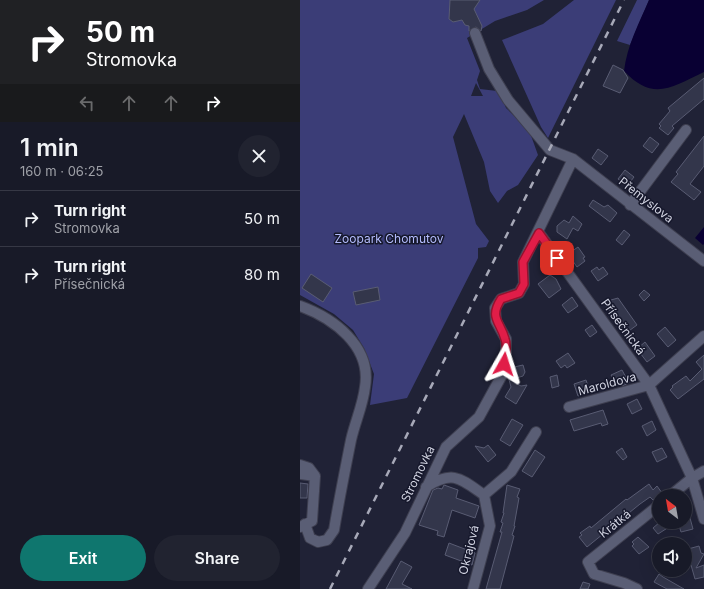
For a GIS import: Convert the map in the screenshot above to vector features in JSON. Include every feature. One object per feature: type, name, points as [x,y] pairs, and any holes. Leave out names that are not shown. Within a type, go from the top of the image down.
[{"type":"street","name":"Přemyslova","points":[[474,33],[489,69],[508,100],[550,150],[573,159],[630,205],[704,261]]},
{"type":"street","points":[[630,205],[686,130]]},
{"type":"street","points":[[539,233],[573,159]]},
{"type":"street","name":"Přísečnická","points":[[539,233],[649,386],[692,478],[704,519]]},
{"type":"street","name":"Stromovka","points":[[368,589],[405,532],[446,447],[479,417],[502,375],[506,352],[506,339],[496,321],[495,308],[501,299],[519,293],[524,284],[523,262],[539,233]]},
{"type":"street","points":[[300,306],[319,313],[334,323],[354,342],[364,365],[366,386],[351,439],[334,530],[328,540],[318,542],[310,538],[302,526],[312,520],[315,476],[309,468],[300,464]]},
{"type":"street","name":"Maroldova","points":[[569,407],[649,386],[704,336]]},
{"type":"street","points":[[426,487],[440,478],[459,478],[484,495],[511,472],[536,432]]},
{"type":"street","points":[[679,489],[692,478],[704,471]]},
{"type":"street","points":[[300,474],[315,476]]},
{"type":"street","name":"Okrajová","points":[[473,589],[490,526],[484,495]]},
{"type":"street","name":"Krátká","points":[[637,589],[624,582],[594,574],[588,562],[652,511]]},
{"type":"green space","name":"Zoopark Chomutov","points":[[300,0],[544,0],[527,10],[495,21],[467,38],[480,71],[477,80],[480,89],[497,91],[500,94],[506,108],[529,130],[538,155],[518,185],[507,191],[498,203],[490,191],[484,162],[464,114],[453,137],[476,224],[489,241],[486,247],[478,248],[478,258],[407,398],[370,405],[374,374],[364,348],[353,330],[334,314],[300,295]],"holes":[[[476,83],[483,96],[471,96]]]},
{"type":"green space","points":[[574,0],[616,0],[548,138],[541,127],[502,40],[543,24]]},
{"type":"green space","points":[[637,0],[649,0],[630,45],[617,41]]},
{"type":"shaded area","points":[[649,0],[704,0],[704,72],[682,83],[663,89],[654,89],[634,81],[624,71],[637,26]]},
{"type":"shaded area","points":[[704,227],[704,244],[703,245],[695,238]]},
{"type":"building","points":[[450,0],[480,0],[474,9],[482,26],[481,31],[476,27],[469,31],[469,26],[465,25],[462,20],[453,22],[449,19]]},
{"type":"building","points":[[613,65],[623,70],[628,78],[620,93],[603,86]]},
{"type":"building","points":[[704,78],[704,99],[672,126],[674,128],[668,135],[659,128],[661,126],[659,124],[670,111],[668,108]]},
{"type":"building","points":[[704,136],[704,166],[690,184],[701,192],[694,200],[671,182],[678,174],[676,172]]},
{"type":"building","points":[[650,137],[659,144],[652,153],[643,146]]},
{"type":"building","points":[[598,149],[608,156],[601,165],[592,158]]},
{"type":"building","points":[[625,170],[634,177],[627,186],[618,179]]},
{"type":"building","points":[[593,200],[604,207],[608,205],[617,213],[610,222],[589,206]]},
{"type":"building","points":[[573,216],[582,224],[578,231],[573,228],[567,239],[557,232],[557,226],[564,220],[569,223]]},
{"type":"building","points":[[624,230],[630,235],[622,245],[616,240]]},
{"type":"building","points":[[578,247],[585,257],[583,258],[585,261],[577,267],[568,254]]},
{"type":"building","points":[[597,267],[599,270],[603,267],[608,274],[598,281],[591,271]]},
{"type":"building","points":[[311,274],[332,288],[323,302],[302,288]]},
{"type":"building","points":[[550,275],[556,279],[561,289],[549,298],[538,284]]},
{"type":"building","points":[[378,287],[380,300],[356,305],[353,292]]},
{"type":"building","points":[[644,290],[650,295],[644,301],[639,295]]},
{"type":"building","points":[[572,297],[578,306],[568,313],[562,305]]},
{"type":"building","points":[[618,298],[637,325],[626,333],[606,306],[611,300]]},
{"type":"building","points":[[592,325],[597,332],[590,337],[585,330]]},
{"type":"building","points":[[665,327],[676,340],[668,347],[657,334]]},
{"type":"building","points":[[645,342],[655,356],[647,362],[637,349]]},
{"type":"building","points":[[568,353],[575,363],[567,368],[565,365],[561,368],[556,361]]},
{"type":"building","points":[[704,355],[704,379],[678,399],[670,390],[673,387],[672,386],[686,376],[690,381],[702,369],[696,362]]},
{"type":"building","points":[[523,365],[525,372],[523,376],[510,380],[521,386],[527,385],[516,404],[505,397],[511,387],[508,376],[510,368]]},
{"type":"building","points":[[622,370],[629,383],[622,386],[621,383],[617,385],[611,375]]},
{"type":"building","points":[[557,375],[559,386],[552,388],[550,377]]},
{"type":"building","points":[[586,380],[590,392],[578,396],[574,384]]},
{"type":"building","points":[[637,399],[642,409],[632,414],[627,404]]},
{"type":"building","points":[[603,410],[608,424],[602,426],[601,423],[574,431],[570,420]]},
{"type":"building","points":[[512,419],[523,425],[510,446],[500,440]]},
{"type":"building","points":[[652,421],[656,430],[647,436],[642,426]]},
{"type":"building","points":[[488,445],[496,455],[488,462],[475,446],[484,448]]},
{"type":"building","points":[[622,448],[627,457],[623,460],[616,452]]},
{"type":"building","points":[[662,448],[667,457],[657,462],[652,452]]},
{"type":"building","points":[[535,450],[545,457],[532,477],[522,471]]},
{"type":"building","points":[[300,483],[308,484],[307,498],[300,498]]},
{"type":"building","points":[[649,484],[652,489],[652,499],[650,497],[640,504],[587,547],[579,537],[582,535],[580,533],[590,526],[591,528],[626,499],[627,500]]},
{"type":"building","points":[[444,485],[458,490],[456,498],[479,506],[475,518],[452,510],[444,537],[437,535],[438,531],[419,525],[433,490],[438,488],[442,489]]},
{"type":"building","points":[[507,485],[520,489],[517,497],[519,498],[515,526],[512,535],[514,536],[500,589],[486,589],[502,532],[500,532],[503,523],[501,522],[504,513]]},
{"type":"building","points":[[692,525],[693,529],[681,532],[680,529],[692,529]]},
{"type":"building","points":[[654,529],[666,529],[658,534]]},
{"type":"building","points":[[638,537],[649,547],[639,554],[632,546],[634,544],[632,542]]},
{"type":"building","points":[[449,543],[475,553],[472,565],[445,555]]},
{"type":"building","points":[[699,546],[701,553],[704,554],[696,568],[704,565],[704,577],[695,579],[692,568],[692,548]]},
{"type":"building","points":[[401,561],[412,567],[402,584],[412,589],[386,589]]},
{"type":"building","points":[[657,577],[663,577],[684,589],[667,589],[654,582]]},
{"type":"building","points":[[583,582],[590,584],[588,589],[580,589]]},
{"type":"railway","points":[[330,589],[624,0]]},
{"type":"route","points":[[504,364],[506,339],[496,321],[495,308],[501,299],[519,293],[524,284],[523,262],[539,233],[557,258]]}]
